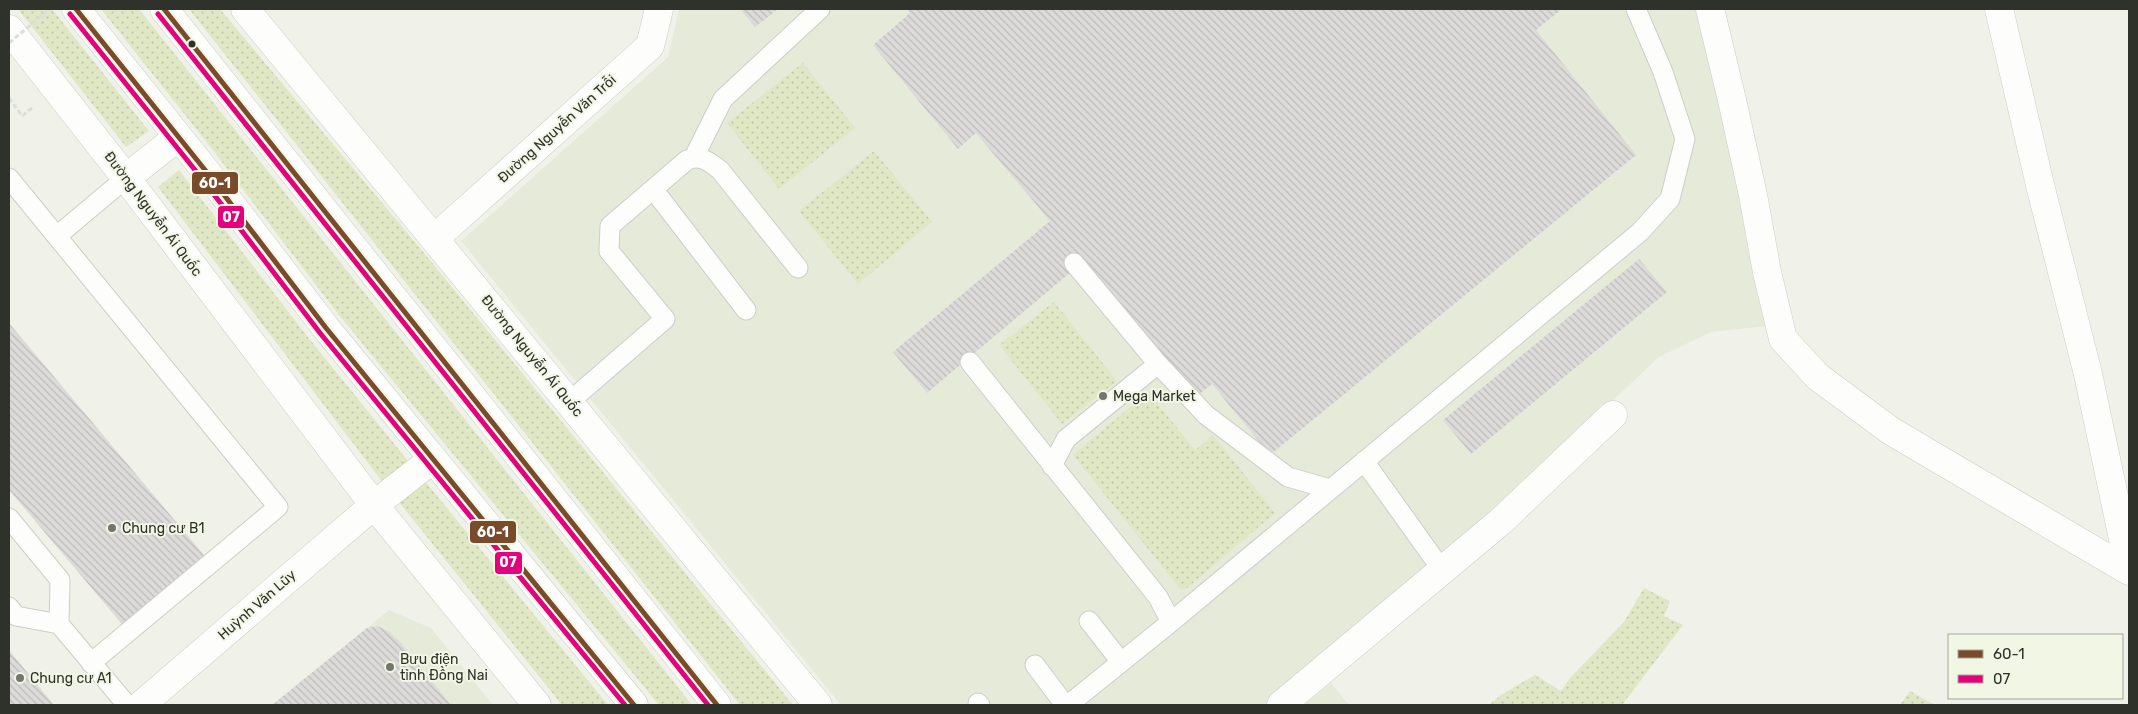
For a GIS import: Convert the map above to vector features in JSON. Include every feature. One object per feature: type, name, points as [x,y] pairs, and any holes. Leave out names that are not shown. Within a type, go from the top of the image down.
[{"type":"main road","points":[[76,9],[326,328],[634,705]]},
{"type":"main road","points":[[164,9],[717,705]]},
{"type":"main road","name":"Đường Nguyễn Ái Quốc","points":[[245,9],[818,705]]},
{"type":"main road","name":"Đường Nguyễn Văn Trỗi","points":[[435,238],[650,46],[659,9]]},
{"type":"main road","points":[[1713,9],[1753,195],[1767,272],[1783,339],[1818,377],[1891,431],[2129,571]]},
{"type":"main road","points":[[1999,9],[2040,185],[2088,374],[2129,566]]},
{"type":"main road","name":"Đường Nguyễn Ái Quốc","points":[[9,30],[126,178],[374,505],[537,705]]},
{"type":"main road","points":[[126,178],[178,137]]},
{"type":"main road","points":[[1282,705],[1500,522],[1613,416]]},
{"type":"main road","name":"Huỳnh Văn Lũy","points":[[141,705],[374,505],[433,459]]},
{"type":"lane","points":[[694,157],[723,99],[820,9]]},
{"type":"lane","points":[[1035,665],[1066,705],[1171,622],[1640,232],[1670,199],[1684,139],[1663,72],[1636,9]]},
{"type":"lane","points":[[569,402],[665,319],[609,251],[610,226],[687,160],[694,157],[706,159],[720,170],[798,268]]},
{"type":"lane","points":[[9,178],[278,507],[91,663]]},
{"type":"lane","points":[[57,236],[126,178]]},
{"type":"lane","points":[[653,189],[746,310]]},
{"type":"lane","points":[[1074,263],[1158,364],[1206,415],[1288,477],[1330,489]]},
{"type":"lane","points":[[970,362],[1158,597],[1171,622]]},
{"type":"lane","points":[[1052,466],[1066,439],[1158,364]]},
{"type":"lane","points":[[1364,460],[1442,570]]},
{"type":"lane","points":[[9,518],[60,580],[59,624]]},
{"type":"lane","points":[[9,607],[16,616],[59,624],[127,705]]},
{"type":"lane","points":[[1089,621],[1121,662]]},
{"type":"path","points":[[9,43],[50,9]]},
{"type":"path","points":[[9,98],[22,116]]},
{"type":"shaded area","name":"Mega Market","points":[[679,9],[1697,9],[1722,105],[1768,326],[1711,332],[1659,357],[1498,509],[1264,705],[841,705],[461,241],[668,57]]},
{"type":"shaded area","name":"Bưu điện tỉnh Đồng Nai","points":[[389,610],[431,628],[493,705],[272,705]]},
{"type":"shaded area","points":[[1331,683],[1349,705],[1304,705]]},
{"type":"green space","points":[[18,9],[52,9],[149,131],[126,147]]},
{"type":"green space","points":[[101,9],[139,9],[692,705],[659,705],[339,315],[212,149]]},
{"type":"green space","points":[[189,9],[220,9],[429,259],[793,705],[740,705]]},
{"type":"green space","points":[[803,63],[855,128],[779,189],[727,123]]},
{"type":"green space","points":[[874,151],[932,222],[858,284],[799,211]]},
{"type":"green space","points":[[179,170],[307,336],[409,462],[384,484],[158,187]]},
{"type":"green space","points":[[1054,302],[1117,381],[1062,424],[999,345]]},
{"type":"green space","points":[[1148,392],[1195,450],[1213,435],[1275,513],[1187,588],[1181,590],[1073,455]]},
{"type":"green space","points":[[424,480],[608,705],[562,705],[398,501]]},
{"type":"green space","points":[[1644,588],[1670,601],[1664,616],[1683,625],[1622,705],[1489,705],[1501,695],[1535,675],[1561,691],[1570,678],[1624,622]]},
{"type":"green space","points":[[1910,691],[1935,705],[1900,705]]},
{"type":"building","points":[[740,9],[778,9],[755,27]]},
{"type":"building","points":[[906,9],[1562,9],[1536,30],[1636,155],[1270,455],[1212,384],[1192,400],[1084,261],[927,393],[893,352],[1050,221],[976,133],[958,149],[873,45],[910,13]]},
{"type":"building","points":[[1639,259],[1667,292],[1471,454],[1443,420]]},
{"type":"building","name":"Chung cư B1","points":[[9,323],[214,567],[132,636],[9,490]]},
{"type":"building","name":"Bưu điện tỉnh Đồng Nai","points":[[377,626],[388,631],[400,642],[451,705],[272,705],[367,628]]},
{"type":"building","name":"Chung cư A1","points":[[9,650],[54,705],[9,705]]},
{"type":"transit line","name":"60-1","points":[[76,9],[205,170],[326,328],[634,705]]},
{"type":"transit line","name":"60-1","points":[[164,9],[717,705]]},
{"type":"transit line","name":"07","points":[[70,14],[199,175],[320,333],[625,705]]},
{"type":"transit line","name":"07","points":[[158,14],[708,705]]},
{"type":"place","name":"Mega Market","points":[[1103,396]]},
{"type":"place","name":"Chung cư B1","points":[[112,528]]},
{"type":"place","name":"Bưu điện tỉnh Đồng Nai","points":[[390,667]]},
{"type":"place","name":"Chung cư A1","points":[[20,678]]}]
